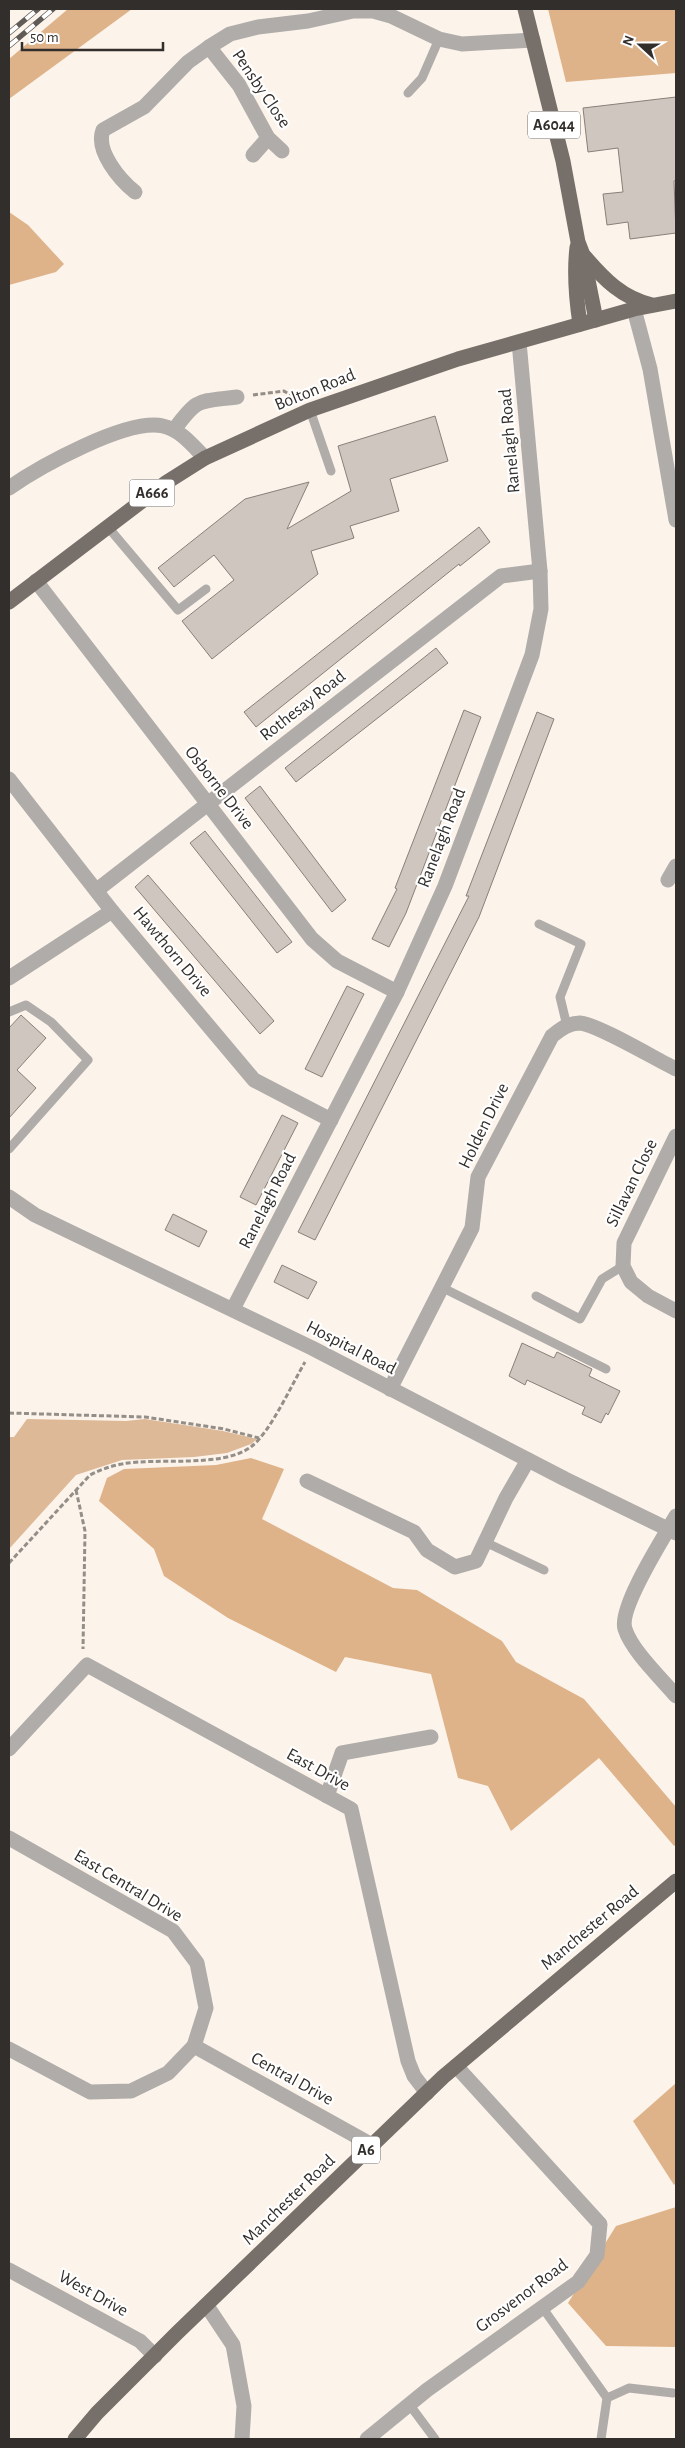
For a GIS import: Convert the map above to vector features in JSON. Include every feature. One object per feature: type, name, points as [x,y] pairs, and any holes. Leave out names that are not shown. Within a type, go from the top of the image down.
[{"type":"main road","name":"A6044","points":[[525,9],[563,161],[596,320]]},
{"type":"main road","name":"A6044","points":[[580,249],[575,282],[580,324]]},
{"type":"main road","points":[[580,249],[611,285],[633,299],[653,306]]},
{"type":"main road","name":"Bolton Road","points":[[9,602],[167,482],[205,458],[310,410],[458,359],[634,309],[676,302]]},
{"type":"main road","name":"Manchester Road","points":[[75,2439],[97,2413],[155,2356],[372,2144],[456,2066],[676,1881]]},
{"type":"street","points":[[135,192],[121,180],[113,169],[102,146],[100,137],[103,130],[144,107],[188,62],[230,34],[258,27],[308,21],[353,11],[373,11],[391,12],[439,39],[476,44],[533,40]]},
{"type":"street","name":"Pensby Close","points":[[209,47],[239,85],[268,138],[282,152]]},
{"type":"street","points":[[253,155],[268,138]]},
{"type":"street","points":[[634,309],[650,369],[676,520]]},
{"type":"street","name":"Ranelagh Road","points":[[233,1309],[397,992],[445,886],[532,656],[541,609],[540,571],[520,342]]},
{"type":"street","points":[[174,430],[191,406],[198,402],[237,397]]},
{"type":"street","points":[[9,488],[32,471],[90,442],[153,424],[174,430],[205,458]]},
{"type":"street","name":"Rothesay Road","points":[[97,890],[502,576],[540,571]]},
{"type":"street","name":"Osborne Drive","points":[[36,581],[312,939],[337,961],[397,992]]},
{"type":"street","name":"Hawthorn Drive","points":[[9,779],[112,911],[254,1080],[331,1120]]},
{"type":"street","points":[[668,880],[676,866]]},
{"type":"street","points":[[9,978],[112,911]]},
{"type":"street","points":[[568,1026],[590,1025],[676,1069]]},
{"type":"street","name":"Holden Drive","points":[[390,1388],[472,1228],[478,1177],[544,1049],[552,1036],[568,1026]]},
{"type":"street","name":"Sillavan Close","points":[[623,1266],[624,1243],[676,1136]]},
{"type":"street","name":"Hospital Road","points":[[9,1197],[35,1215],[312,1348],[528,1460],[674,1526]]},
{"type":"street","points":[[623,1266],[631,1282],[642,1291],[676,1311]]},
{"type":"street","points":[[307,1481],[414,1532],[427,1550],[455,1567],[476,1561],[506,1498],[528,1460]]},
{"type":"street","points":[[674,1526],[627,1607],[624,1628],[631,1642],[676,1696]]},
{"type":"street","name":"East Drive","points":[[9,1749],[87,1665],[351,1809],[408,2061],[414,2076],[427,2093]]},
{"type":"street","points":[[327,1796],[342,1753],[431,1738]]},
{"type":"street","name":"East Central Drive","points":[[9,1838],[173,1930],[197,1963],[206,2008],[194,2046]]},
{"type":"street","points":[[9,2049],[90,2092],[131,2091],[168,2073],[194,2046]]},
{"type":"street","name":"Central Drive","points":[[194,2046],[372,2144]]},
{"type":"street","name":"Grosvenor Road","points":[[367,2439],[409,2404],[578,2282],[597,2255],[600,2224],[456,2066]]},
{"type":"street","name":"West Drive","points":[[9,2270],[140,2341],[155,2356]]},
{"type":"street","points":[[207,2306],[233,2345],[244,2406],[242,2439]]},
{"type":"lane","points":[[408,93],[422,78],[439,39]]},
{"type":"lane","points":[[310,410],[331,471]]},
{"type":"lane","points":[[107,526],[178,610],[206,589]]},
{"type":"lane","points":[[539,924],[581,944],[560,997],[568,1026]]},
{"type":"lane","points":[[9,1012],[26,1005],[51,1022],[88,1060],[9,1149]]},
{"type":"lane","points":[[536,1296],[580,1319],[602,1279],[623,1266]]},
{"type":"lane","points":[[441,1287],[606,1369]]},
{"type":"lane","points":[[485,1542],[544,1570]]},
{"type":"lane","points":[[542,2307],[607,2398],[601,2439]]},
{"type":"lane","points":[[607,2398],[629,2388],[673,2393]]},
{"type":"lane","points":[[409,2404],[435,2439]]},
{"type":"path","points":[[237,397],[284,391],[310,410]]},
{"type":"path","points":[[9,1563],[90,1475],[104,1468],[124,1464],[183,1461],[228,1456],[252,1446],[259,1438],[312,1348]]},
{"type":"path","points":[[9,1413],[145,1417],[224,1429],[259,1438]]},
{"type":"path","points":[[76,1490],[84,1531],[82,1645]]},
{"type":"shaded area","points":[[68,9],[132,9],[9,99],[9,59]]},
{"type":"shaded area","points":[[548,9],[676,9],[676,73],[566,82]]},
{"type":"shaded area","points":[[9,212],[28,225],[64,264],[56,272],[9,285]]},
{"type":"shaded area","points":[[27,1419],[126,1421],[145,1419],[223,1431],[257,1439],[251,1444],[227,1453],[194,1457],[122,1460],[76,1475],[9,1549],[9,1437],[14,1437]]},
{"type":"shaded area","points":[[251,1458],[284,1469],[262,1519],[393,1588],[417,1590],[502,1641],[516,1662],[584,1699],[676,1807],[676,1845],[674,1846],[599,1758],[511,1831],[488,1786],[458,1778],[431,1674],[345,1657],[336,1672],[228,1618],[164,1576],[154,1549],[99,1501],[107,1478],[124,1469],[216,1465]]},
{"type":"shaded area","points":[[676,2083],[676,2183],[674,2185],[633,2121]]},
{"type":"shaded area","points":[[676,2207],[676,2347],[606,2346],[568,2303],[616,2226]]},
{"type":"building","points":[[676,97],[676,180],[674,181],[676,233],[630,239],[628,222],[607,225],[603,194],[623,192],[618,148],[588,152],[583,108]]},
{"type":"building","points":[[435,416],[448,461],[390,479],[399,511],[350,526],[354,538],[311,551],[318,574],[212,659],[182,621],[234,580],[214,555],[174,587],[158,568],[245,499],[309,482],[287,529],[351,491],[338,446]]},
{"type":"building","points":[[479,527],[490,542],[460,566],[459,564],[256,727],[244,712]]},
{"type":"building","points":[[436,648],[448,663],[296,782],[285,768]]},
{"type":"building","points":[[464,710],[481,717],[406,913],[389,947],[372,939],[397,889],[395,888]]},
{"type":"building","points":[[537,712],[554,719],[479,917],[315,1240],[298,1232],[469,896],[466,896]]},
{"type":"building","points":[[260,786],[346,900],[332,912],[245,798]]},
{"type":"building","points":[[205,831],[292,942],[277,953],[190,843]]},
{"type":"building","points":[[148,875],[274,1021],[260,1034],[135,887]]},
{"type":"building","points":[[347,986],[364,994],[322,1077],[305,1069]]},
{"type":"building","points":[[21,1015],[46,1038],[17,1070],[36,1088],[9,1118],[9,1028]]},
{"type":"building","points":[[282,1115],[298,1123],[256,1205],[240,1197]]},
{"type":"building","points":[[173,1214],[207,1231],[199,1247],[165,1230]]},
{"type":"building","points":[[282,1265],[317,1282],[308,1299],[274,1282]]},
{"type":"building","points":[[522,1343],[554,1358],[557,1352],[592,1369],[589,1376],[620,1391],[608,1415],[606,1413],[601,1423],[582,1414],[585,1407],[527,1380],[525,1385],[509,1376]]},
{"type":"railway","points":[[9,33],[38,9]]},
{"type":"railway","points":[[9,46],[53,9]]}]
